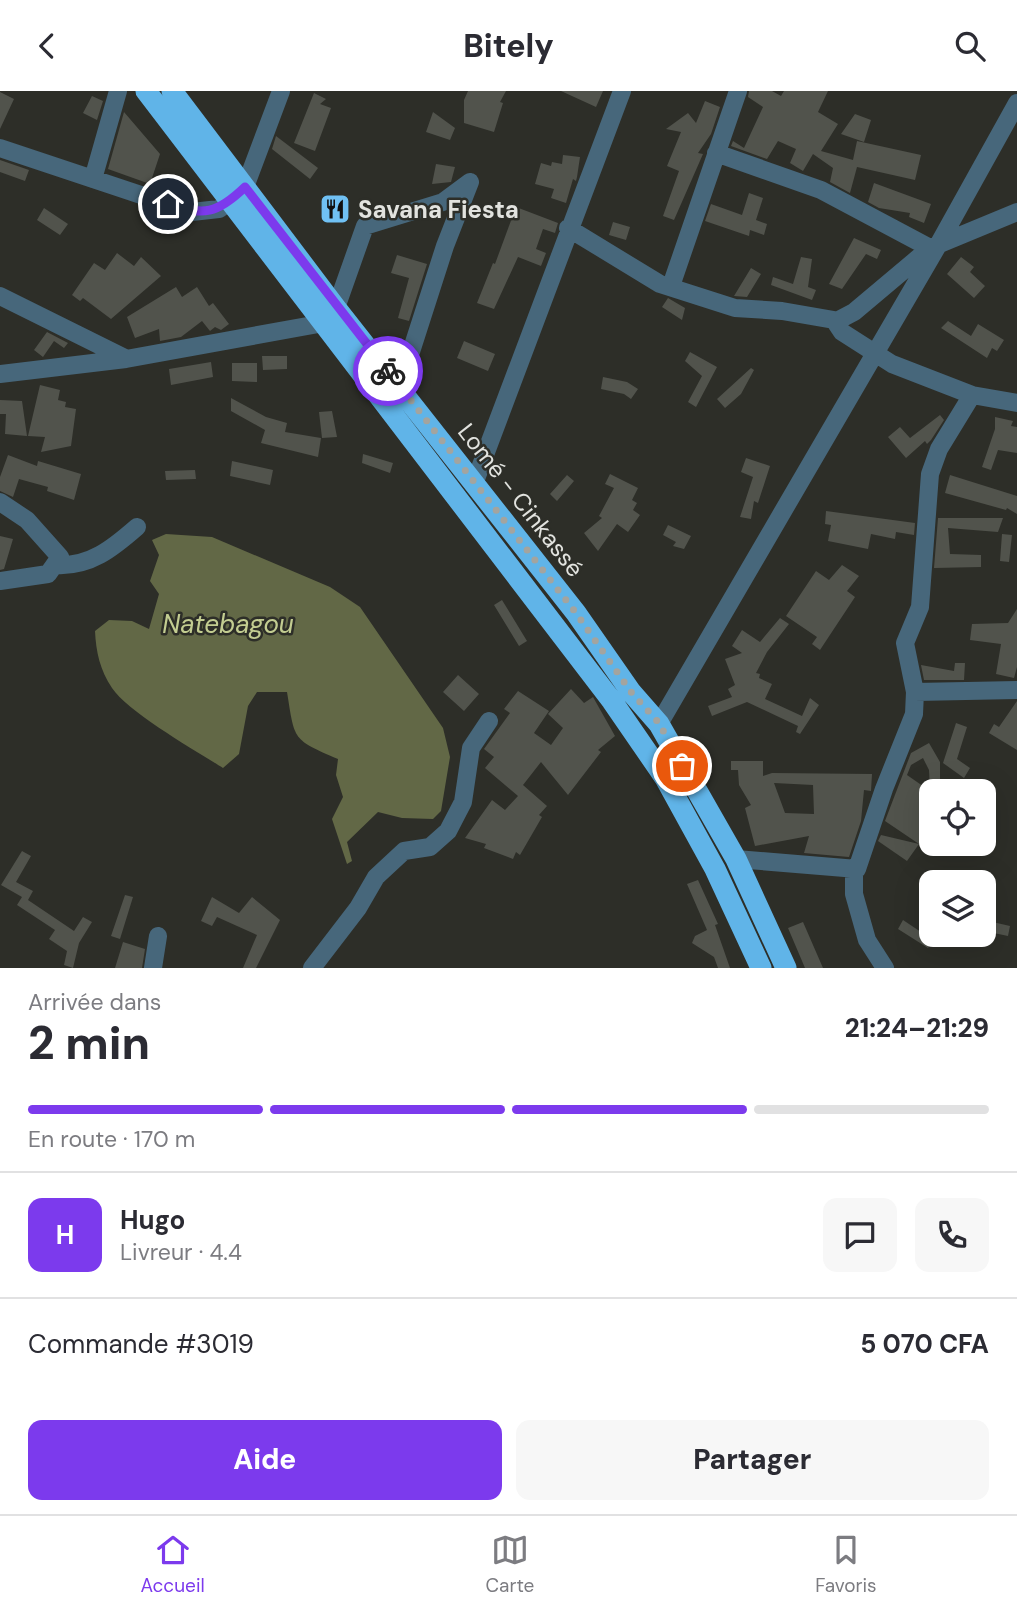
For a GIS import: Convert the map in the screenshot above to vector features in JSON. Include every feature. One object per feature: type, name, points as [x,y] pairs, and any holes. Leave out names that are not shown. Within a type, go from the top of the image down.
[{"type":"highway","name":"Lomé - Cinkassé","points":[[146,91],[238,193]]},
{"type":"highway","name":"Lomé - Cinkassé","points":[[172,91],[238,193],[665,778],[710,859],[761,968]]},
{"type":"highway","name":"Lomé - Cinkassé","points":[[330,316],[400,386],[576,613],[631,692],[659,723],[736,859],[786,968]]},
{"type":"street","points":[[93,179],[118,91]]},
{"type":"street","points":[[0,148],[192,212],[219,209],[238,193],[281,91]]},
{"type":"street","points":[[474,484],[568,228],[622,91]]},
{"type":"street","points":[[671,286],[738,91]]},
{"type":"street","points":[[659,723],[1017,103]]},
{"type":"street","points":[[716,153],[821,190],[934,248]]},
{"type":"street","points":[[0,374],[125,359],[330,316],[365,226],[443,202],[470,182],[445,246],[400,386]]},
{"type":"street","points":[[568,228],[653,281],[735,308],[782,311],[835,322],[854,312],[934,248],[1017,212]]},
{"type":"street","points":[[0,296],[125,359]]},
{"type":"street","points":[[835,322],[842,332],[908,372],[972,395],[1017,403]]},
{"type":"street","points":[[884,968],[867,940],[854,894],[854,871],[914,714],[915,692],[905,643],[920,607],[930,474],[939,449],[972,395]]},
{"type":"street","points":[[0,502],[27,520],[59,553],[56,565],[48,574],[0,581]]},
{"type":"street","points":[[56,565],[72,566],[108,553],[137,527]]},
{"type":"street","points":[[915,692],[1017,690]]},
{"type":"street","points":[[312,968],[358,908],[376,877],[404,851],[430,847],[448,831],[463,802],[471,748],[489,721]]},
{"type":"street","points":[[736,859],[854,871]]},
{"type":"street","points":[[153,968],[158,936]]},
{"type":"water","name":"Natebagou","points":[[166,534],[212,537],[330,587],[360,607],[443,728],[450,757],[441,811],[433,819],[402,818],[378,812],[347,842],[352,861],[347,864],[332,819],[343,797],[336,775],[338,759],[312,747],[298,736],[287,692],[257,692],[248,706],[239,754],[223,768],[163,731],[120,698],[102,668],[95,631],[109,620],[132,621],[149,629],[159,594],[150,581],[159,555],[152,540]]},
{"type":"building","points":[[468,91],[506,91],[500,102],[503,103],[494,132],[464,123],[464,100]]},
{"type":"building","points":[[561,91],[603,91],[596,107]]},
{"type":"building","points":[[749,91],[772,91],[781,96],[784,91],[828,91],[818,112],[838,124],[821,151],[853,160],[857,141],[921,155],[915,180],[857,167],[850,193],[830,182],[833,168],[813,154],[803,171],[790,163],[796,149],[778,141],[767,159],[731,146],[733,141],[744,148],[763,107],[748,97]]},
{"type":"building","points":[[0,92],[14,99],[0,129]]},
{"type":"building","points":[[314,93],[326,99],[320,104],[331,108],[315,151],[294,143]]},
{"type":"building","points":[[92,96],[103,101],[97,120],[83,113]]},
{"type":"building","points":[[705,101],[720,107],[711,134],[698,153],[703,154],[674,220],[663,216],[679,171],[667,166],[681,132],[666,129],[688,113],[696,123]]},
{"type":"building","points":[[124,112],[160,154],[150,184],[108,169]]},
{"type":"building","points":[[433,112],[455,128],[450,140],[426,132]]},
{"type":"building","points":[[855,114],[871,120],[864,142],[841,134]]},
{"type":"building","points":[[276,136],[318,168],[310,179],[272,149]]},
{"type":"building","points":[[563,155],[580,157],[576,181],[573,179],[566,203],[551,198],[554,189],[535,184],[541,163],[551,166],[552,162],[562,164]]},
{"type":"building","points":[[0,160],[29,170],[25,181],[0,172]]},
{"type":"building","points":[[436,164],[455,167],[451,182],[432,184]]},
{"type":"building","points":[[874,183],[931,204],[924,223],[909,217],[910,213],[879,208],[868,202]]},
{"type":"building","points":[[749,193],[763,198],[756,220],[767,224],[764,235],[750,230],[749,236],[705,221],[711,204],[742,215]]},
{"type":"building","points":[[516,207],[558,223],[555,233],[543,229],[536,249],[546,253],[541,266],[518,257],[494,309],[477,303]]},
{"type":"building","points":[[44,208],[68,224],[60,235],[37,220]]},
{"type":"building","points":[[613,222],[630,227],[626,240],[609,235]]},
{"type":"building","points":[[854,238],[881,250],[877,259],[866,254],[842,289],[829,284]]},
{"type":"building","points":[[117,253],[134,266],[141,257],[161,276],[111,319],[83,298],[80,301],[72,295],[94,263],[105,270]]},
{"type":"building","points":[[397,255],[427,264],[409,321],[398,318],[409,278],[391,273]]},
{"type":"building","points":[[801,257],[812,259],[808,287],[816,290],[812,300],[771,285],[773,277],[793,284]]},
{"type":"building","points":[[961,257],[974,267],[970,272],[985,286],[974,298],[947,274]]},
{"type":"building","points":[[751,268],[761,274],[747,297],[734,296]]},
{"type":"building","points":[[176,287],[182,297],[197,287],[209,306],[213,303],[229,324],[221,330],[215,327],[210,331],[202,321],[181,337],[160,341],[159,329],[135,338],[127,317]]},
{"type":"building","points":[[668,298],[685,308],[682,320],[662,307]]},
{"type":"building","points":[[948,321],[971,336],[978,324],[1004,340],[997,351],[992,348],[987,358],[941,328]]},
{"type":"building","points":[[47,332],[68,343],[64,348],[54,341],[43,357],[34,350]]},
{"type":"building","points":[[464,341],[495,354],[488,371],[457,358]]},
{"type":"building","points":[[690,352],[717,367],[696,407],[688,402],[702,376],[685,361]]},
{"type":"building","points":[[262,356],[287,356],[287,369],[263,370]]},
{"type":"building","points":[[211,362],[213,377],[171,385],[169,369]]},
{"type":"building","points":[[232,363],[257,363],[257,382],[232,381]]},
{"type":"building","points":[[751,368],[754,370],[741,394],[725,408],[717,399]]},
{"type":"building","points":[[603,377],[627,382],[638,389],[631,399],[624,394],[601,389]]},
{"type":"building","points":[[40,385],[60,390],[58,400],[66,402],[65,407],[76,409],[71,446],[41,452],[45,437],[28,436]]},
{"type":"building","points":[[231,398],[266,417],[287,423],[285,432],[321,438],[318,457],[261,443],[265,430],[231,411]]},
{"type":"building","points":[[0,400],[22,401],[27,436],[5,434],[6,414],[0,414]]},
{"type":"building","points":[[332,411],[337,437],[322,438],[319,412]]},
{"type":"building","points":[[940,415],[944,420],[931,440],[927,444],[925,441],[906,458],[888,437],[900,427],[910,438]]},
{"type":"building","points":[[995,417],[1013,421],[1011,426],[1017,427],[1017,453],[998,450],[991,470],[982,467],[995,429]]},
{"type":"building","points":[[363,454],[393,463],[390,473],[362,463]]},
{"type":"building","points":[[8,455],[37,466],[38,461],[81,474],[74,500],[47,491],[48,487],[19,479],[13,497],[0,491],[0,477]]},
{"type":"building","points":[[746,458],[770,466],[758,503],[754,501],[751,519],[740,517],[753,477],[741,472]]},
{"type":"building","points":[[232,461],[273,470],[270,485],[230,476]]},
{"type":"building","points":[[195,470],[196,479],[166,480],[165,471]]},
{"type":"building","points":[[610,474],[638,488],[632,500],[637,503],[633,510],[640,515],[628,532],[617,524],[598,551],[584,533],[602,518],[599,516],[614,488],[605,484]]},
{"type":"building","points":[[567,475],[574,481],[557,501],[550,494]]},
{"type":"building","points":[[950,475],[1017,496],[1017,514],[1007,508],[1006,510],[945,493]]},
{"type":"building","points":[[826,511],[915,523],[914,535],[896,532],[895,539],[871,534],[868,549],[828,541],[831,525],[825,524]]},
{"type":"building","points":[[938,518],[1003,518],[998,532],[948,528],[950,554],[981,555],[981,567],[934,568]]},
{"type":"building","points":[[668,525],[691,536],[684,549],[673,546],[676,542],[663,535]]},
{"type":"building","points":[[1002,534],[1012,535],[1009,562],[1000,561]]},
{"type":"building","points":[[0,536],[13,539],[4,569],[0,570]]},
{"type":"building","points":[[842,565],[859,576],[847,591],[855,597],[820,650],[812,644],[817,637],[786,616],[816,571],[829,580]]},
{"type":"building","points":[[502,600],[527,641],[519,646],[494,605]]},
{"type":"building","points":[[1017,609],[1017,667],[1014,678],[996,674],[1001,644],[970,640],[972,624],[1008,623]]},
{"type":"building","points":[[780,618],[789,624],[767,652],[756,673],[760,674],[759,678],[772,684],[765,699],[802,716],[810,698],[819,705],[800,734],[796,732],[798,726],[747,702],[712,716],[708,706],[732,697],[728,689],[735,685],[725,659],[742,653],[732,646],[742,630],[760,642]]},
{"type":"building","points":[[955,663],[965,663],[964,680],[924,680],[921,665],[954,671]]},
{"type":"building","points":[[458,675],[479,694],[464,711],[443,692]]},
{"type":"building","points":[[571,689],[584,703],[593,697],[615,736],[598,750],[601,752],[568,795],[541,762],[523,785],[547,806],[539,815],[542,817],[520,855],[516,852],[513,859],[484,848],[486,844],[465,838],[492,800],[505,810],[518,796],[485,768],[494,757],[484,749],[510,713],[504,709],[518,691],[549,711],[534,733],[551,745],[563,728],[548,714]]},
{"type":"building","points":[[1017,701],[1017,750],[989,733],[994,724],[999,727]]},
{"type":"building","points":[[956,723],[967,727],[957,759],[970,768],[964,778],[943,763]]},
{"type":"building","points":[[929,743],[940,762],[940,779],[929,779],[929,770],[923,758],[911,765],[907,775],[919,783],[919,844],[885,821],[911,753]]},
{"type":"building","points":[[731,761],[763,761],[763,776],[772,773],[872,774],[871,791],[864,790],[861,821],[849,857],[804,853],[809,836],[755,846],[745,808],[751,805],[739,785],[738,770],[731,770]],"holes":[[[774,783],[813,785],[814,814],[785,813]]]},
{"type":"building","points":[[881,835],[919,844],[907,861],[878,841]]},
{"type":"building","points":[[22,851],[31,856],[16,882],[33,891],[28,900],[74,931],[83,917],[92,922],[79,943],[73,968],[64,965],[67,951],[49,939],[55,930],[17,905],[22,897],[1,885]]},
{"type":"building","points":[[698,880],[718,924],[715,925],[730,968],[718,968],[714,957],[692,943],[695,936],[707,930],[687,884]]},
{"type":"building","points":[[125,895],[133,897],[120,939],[111,936]]},
{"type":"building","points":[[212,897],[239,913],[252,897],[280,920],[256,968],[243,968],[257,935],[217,917],[212,926],[201,921]]},
{"type":"building","points":[[903,920],[919,931],[919,942],[898,929]]},
{"type":"building","points":[[803,922],[823,968],[805,968],[788,928]]},
{"type":"building","points":[[996,923],[1010,926],[1008,936],[996,934]]},
{"type":"building","points":[[123,942],[145,949],[142,968],[115,968]]},
{"type":"way so far","points":[[388,371],[576,613],[631,692],[659,723],[682,766]]},
{"type":"place","name":"Savana Fiesta","points":[[335,209]]},
{"type":"route","points":[[168,204],[192,212],[219,209],[245,187],[336,308],[388,371]]}]
